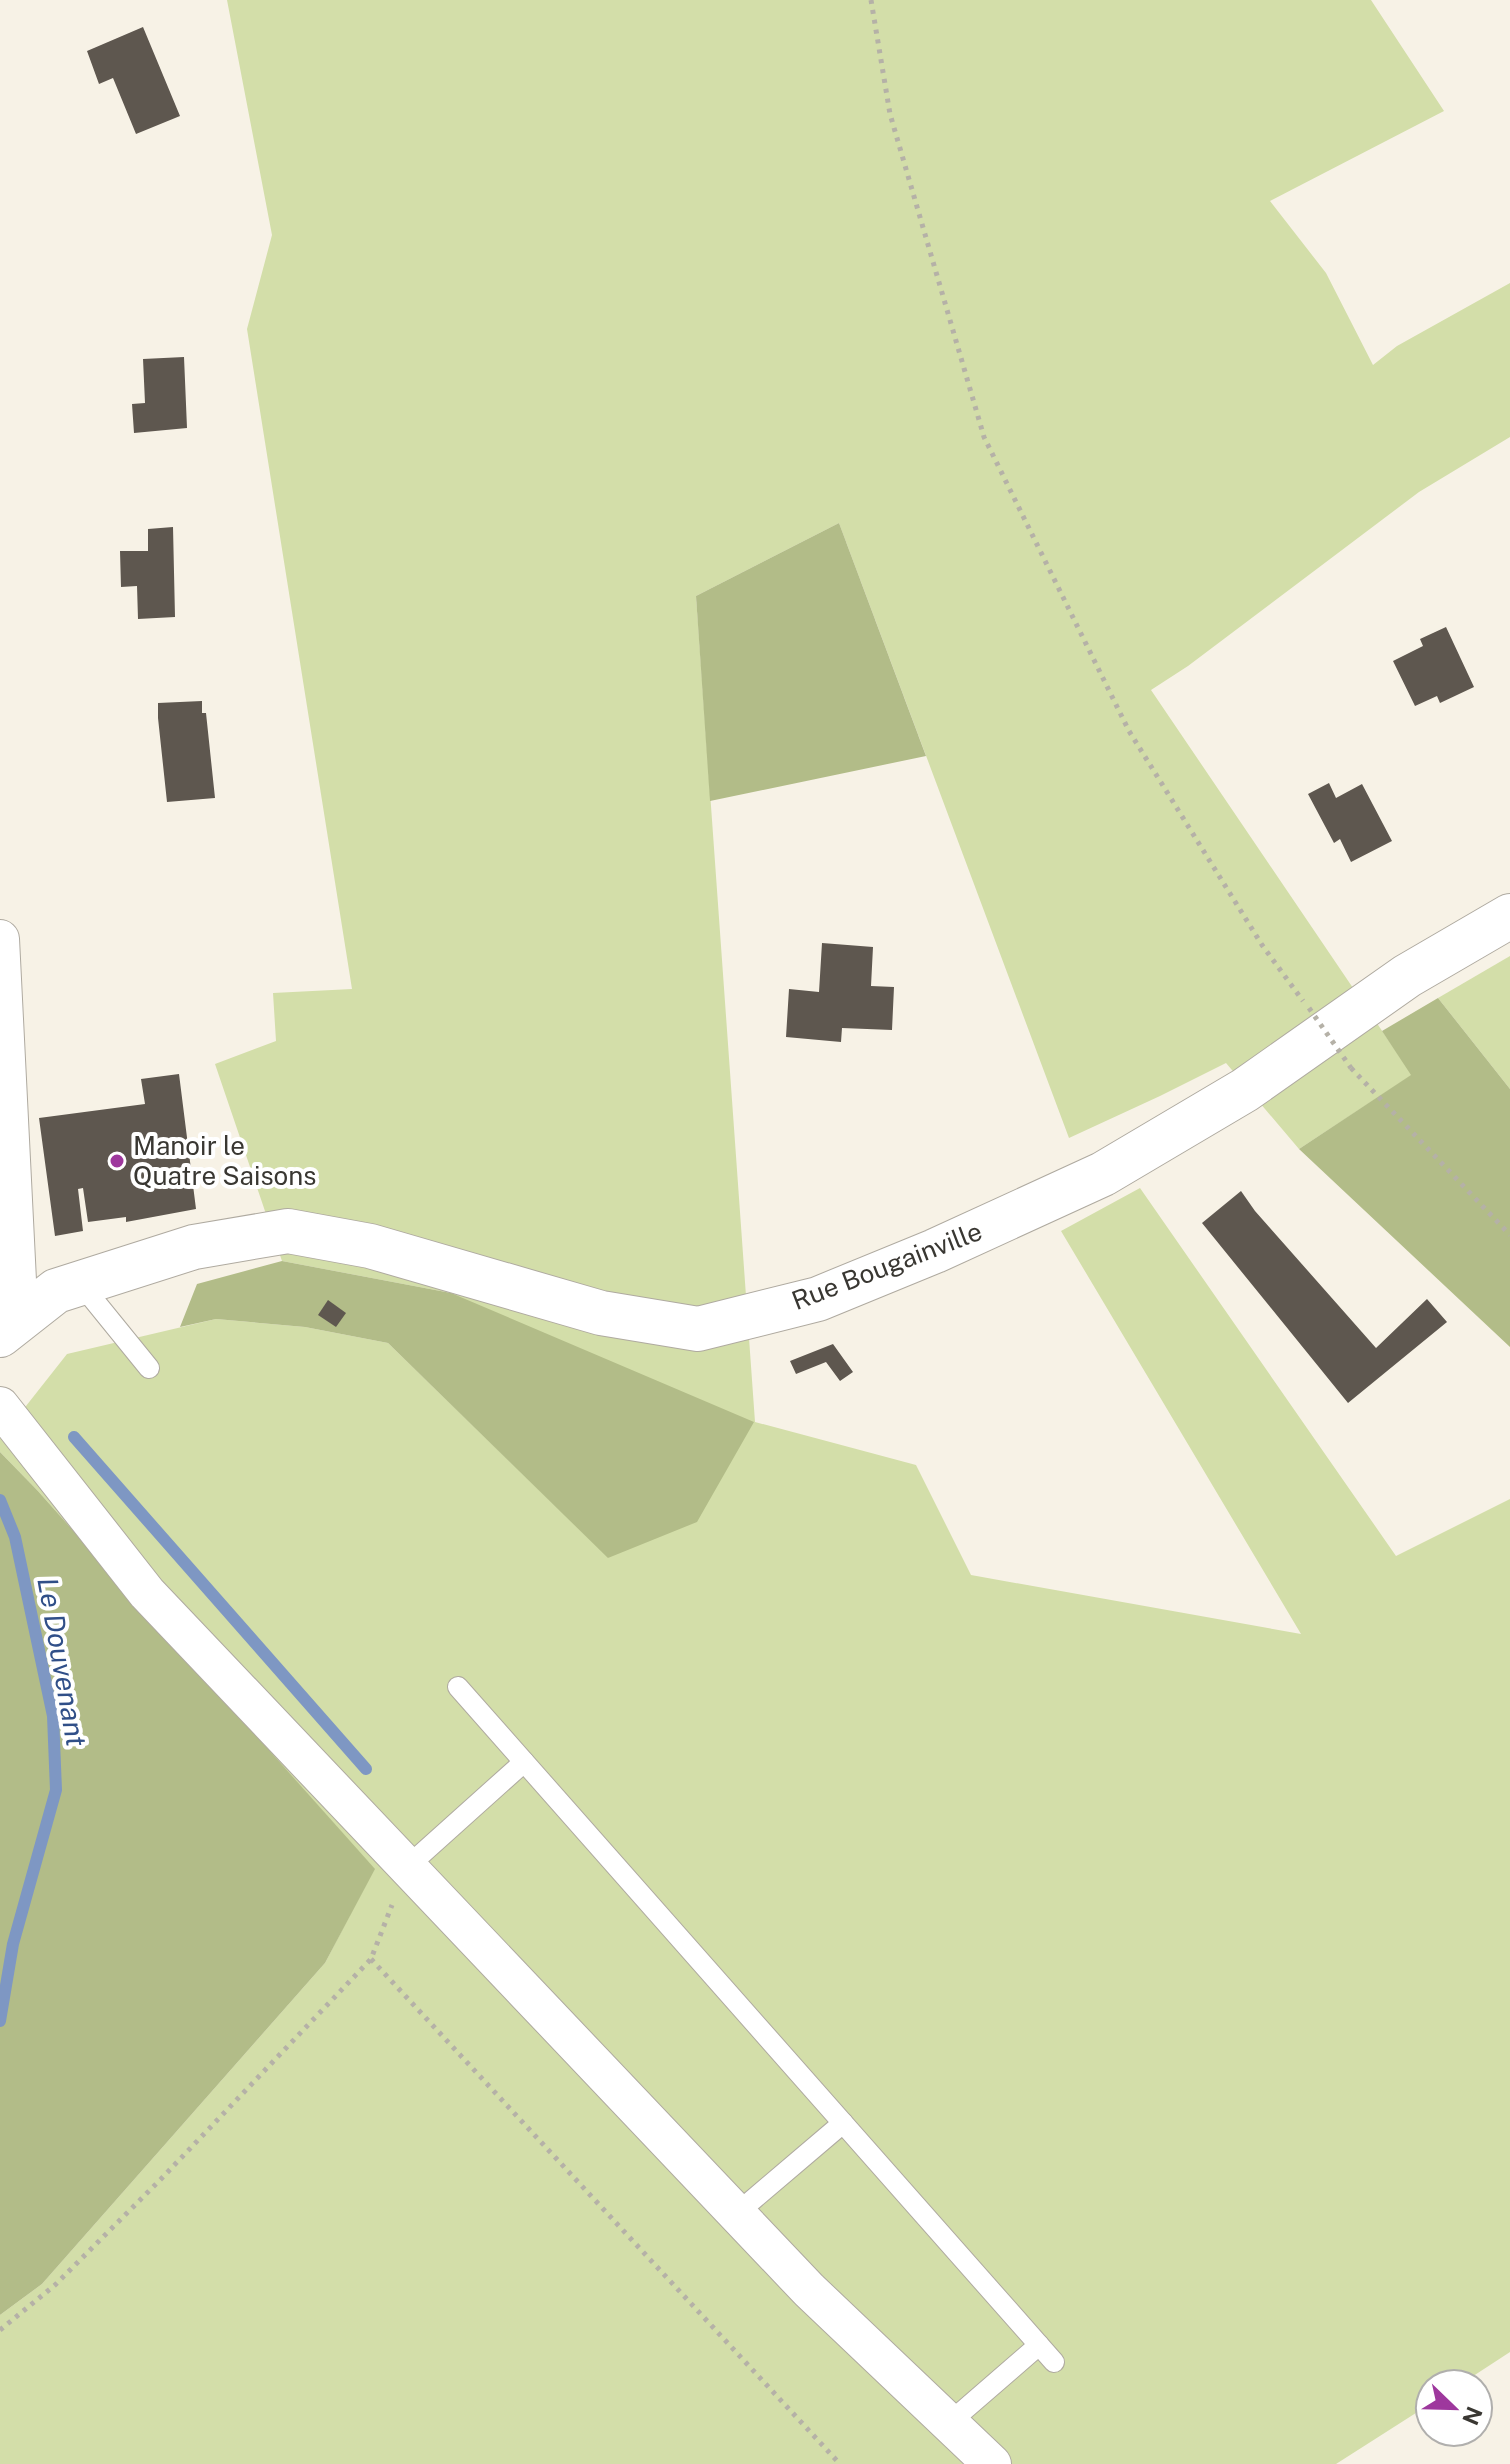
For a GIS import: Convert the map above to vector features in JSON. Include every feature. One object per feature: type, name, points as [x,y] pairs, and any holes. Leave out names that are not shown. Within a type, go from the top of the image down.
[{"type":"street","name":"Rue Bougainville","points":[[10,1328],[56,1291],[194,1247],[288,1231],[370,1246],[601,1313],[698,1329],[818,1299],[935,1251],[1103,1174],[1245,1090],[1407,976],[1510,916]]},
{"type":"street","points":[[0,939],[10,1328]]},
{"type":"street","points":[[0,1406],[147,1593],[809,2290],[992,2464]]},
{"type":"lane","points":[[80,1283],[149,1368]]},
{"type":"lane","points":[[458,1687],[1054,2362]]},
{"type":"lane","points":[[407,1867],[524,1762]]},
{"type":"lane","points":[[736,2214],[843,2123]]},
{"type":"lane","points":[[949,2423],[1039,2345]]},
{"type":"path","points":[[871,0],[890,114],[984,437],[1129,731],[1262,945],[1351,1068],[1510,1235]]},
{"type":"path","points":[[0,2330],[55,2285],[161,2179],[371,1959],[407,1867]]},
{"type":"path","points":[[371,1959],[840,2464]]},
{"type":"green space","points":[[227,0],[1371,0],[1444,111],[1270,201],[1326,273],[1373,365],[1397,346],[1510,283],[1510,437],[1419,492],[1188,666],[1151,690],[1412,1075],[1299,1149],[1226,1063],[1069,1138],[839,523],[696,596],[755,1422],[916,1465],[971,1575],[1301,1634],[1061,1231],[1140,1188],[1396,1556],[1510,1499],[1510,2352],[1486,2368],[1414,2368],[1414,2414],[1336,2464],[0,2464],[0,2315],[42,2284],[325,1963],[374,1869],[0,1452],[0,1439],[67,1354],[216,1319],[305,1327],[388,1343],[609,1558],[451,1293],[282,1261],[215,1064],[276,1041],[273,993],[352,989],[247,329],[272,235]]},
{"type":"green space","points":[[839,523],[926,756],[710,801],[696,596]]},
{"type":"green space","points":[[1510,956],[1510,1089],[1438,998]]},
{"type":"green space","points":[[1438,998],[1510,1089],[1510,1347],[1299,1149],[1411,1075],[1382,1031]]},
{"type":"green space","points":[[282,1261],[451,1293],[754,1422],[697,1522],[608,1558],[388,1343],[305,1327],[216,1319],[180,1327],[197,1284]]},
{"type":"green space","points":[[0,1452],[375,1869],[325,1963],[42,2284],[0,2315]]},
{"type":"building","points":[[143,27],[180,116],[136,134],[113,78],[99,84],[87,51]]},
{"type":"building","points":[[184,357],[187,428],[134,433],[132,404],[145,403],[143,359]]},
{"type":"building","points":[[173,527],[175,617],[138,619],[137,586],[121,587],[120,551],[148,551],[148,529]]},
{"type":"building","points":[[1446,627],[1474,687],[1440,703],[1437,696],[1415,706],[1393,661],[1423,646],[1420,639]]},
{"type":"building","points":[[202,701],[215,798],[167,802],[158,703]]},
{"type":"building","points":[[1329,783],[1336,798],[1362,784],[1392,841],[1351,862],[1340,839],[1334,843],[1308,794]]},
{"type":"building","points":[[822,943],[873,947],[871,986],[894,987],[892,1030],[842,1028],[841,1042],[786,1037],[789,989],[819,992]]},
{"type":"building","name":"Manoir le Quatre Saisons","points":[[179,1074],[196,1209],[126,1222],[126,1217],[88,1222],[83,1188],[78,1189],[83,1231],[55,1236],[39,1118],[145,1104],[141,1079]]},
{"type":"building","points":[[1241,1191],[1255,1211],[1376,1348],[1427,1299],[1447,1322],[1348,1403],[1202,1223]]},
{"type":"building","points":[[328,1300],[346,1313],[336,1327],[318,1315]]},
{"type":"building","points":[[833,1344],[853,1372],[840,1381],[826,1362],[796,1374],[790,1361]]},
{"type":"waterway","points":[[74,1437],[366,1769]]},
{"type":"waterway","name":"Le Douvenant","points":[[0,1500],[15,1537],[53,1716],[56,1790],[13,1944],[0,2021]]},
{"type":"place","name":"Manoir le Quatre Saisons","points":[[117,1161]]}]
